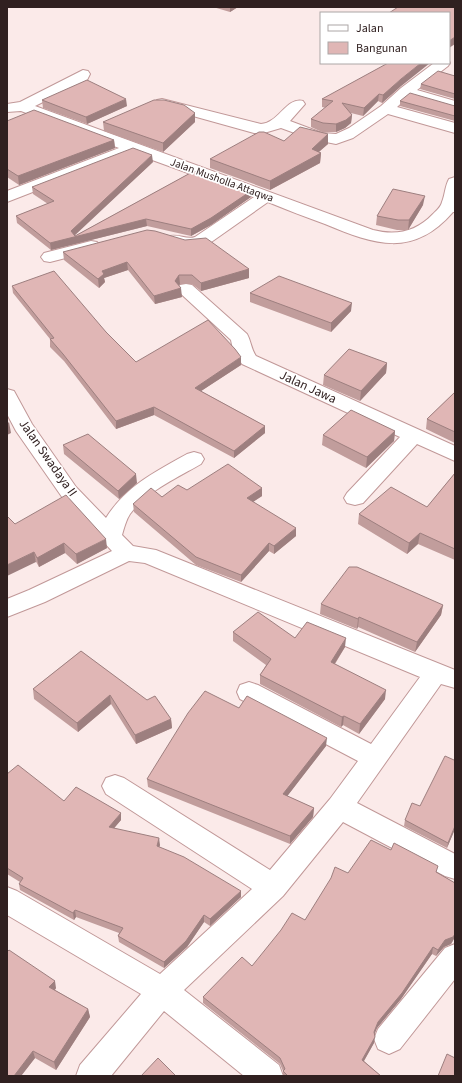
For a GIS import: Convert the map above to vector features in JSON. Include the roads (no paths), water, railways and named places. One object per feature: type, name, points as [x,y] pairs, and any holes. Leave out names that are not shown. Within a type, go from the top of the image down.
[{"type":"street","points":[[280,123],[324,137],[336,139],[344,137],[386,109],[406,91],[442,64]]},
{"type":"street","points":[[7,108],[23,106],[82,77],[83,74]]},
{"type":"street","points":[[406,91],[441,100],[455,106]]},
{"type":"street","points":[[148,104],[153,102],[166,103],[263,130],[280,123],[298,104]]},
{"type":"street","name":"Jalan Musholla Attaqwa","points":[[23,106],[132,148],[266,196],[357,232],[391,238],[417,234],[431,227],[453,206]]},
{"type":"street","points":[[386,109],[455,128]]},
{"type":"street","points":[[87,131],[108,121]]},
{"type":"street","points":[[7,197],[132,148]]},
{"type":"street","points":[[453,206],[455,182]]},
{"type":"street","points":[[162,234],[181,242],[191,244],[201,241],[266,196]]},
{"type":"street","points":[[50,257],[109,241]]},
{"type":"street","name":"Jalan Jawa","points":[[186,289],[240,338],[242,350],[249,360],[455,454]]},
{"type":"street","name":"Jalan Swadaya II","points":[[7,395],[23,426],[69,492],[127,553]]},
{"type":"street","points":[[355,498],[414,436]]},
{"type":"street","points":[[111,536],[117,518],[127,502],[164,476],[194,459]]},
{"type":"street","points":[[7,608],[37,596],[127,553],[148,556],[446,676],[374,758],[339,806],[273,886],[162,992],[90,1076]]},
{"type":"street","points":[[249,692],[374,758]]},
{"type":"street","points":[[115,786],[273,886]]},
{"type":"street","points":[[339,806],[455,867]]},
{"type":"street","points":[[7,900],[162,992],[268,1076]]},
{"type":"street","points":[[389,1039],[455,957]]}]
